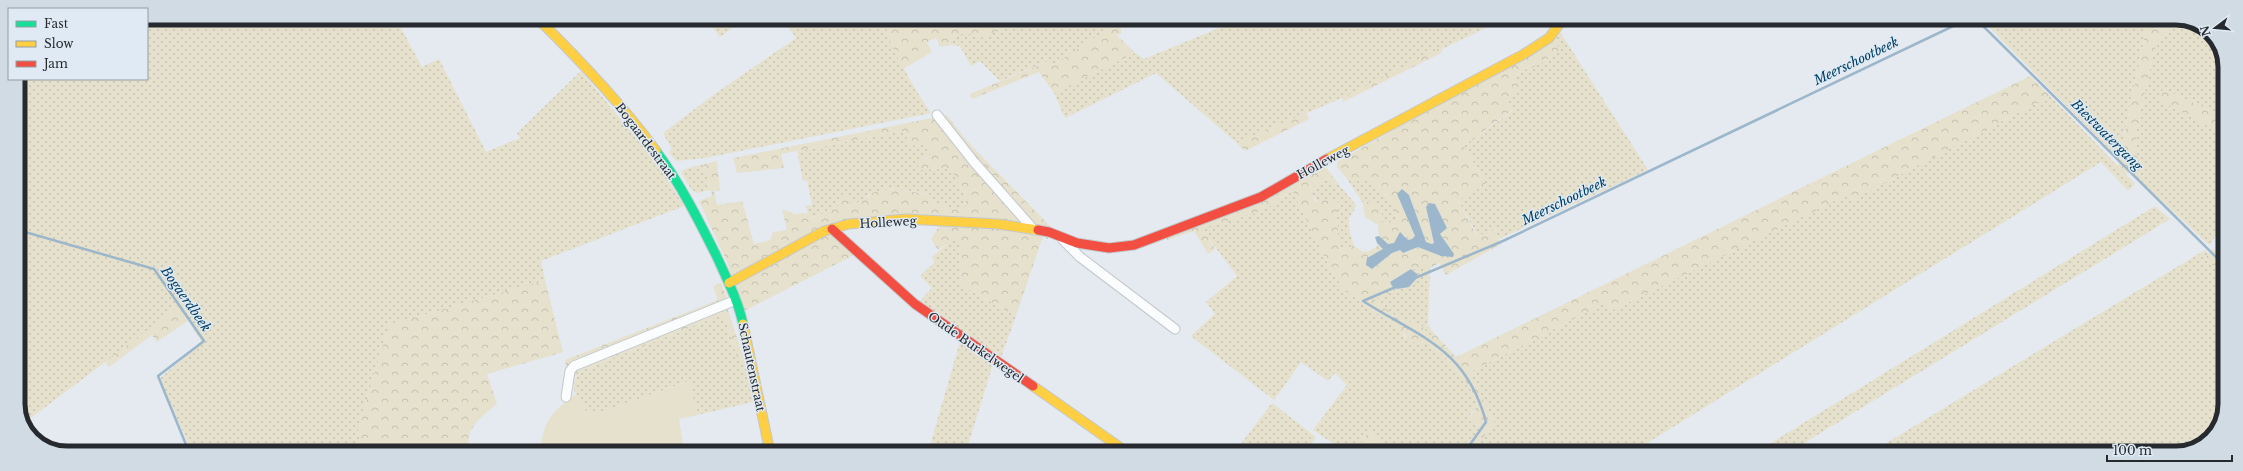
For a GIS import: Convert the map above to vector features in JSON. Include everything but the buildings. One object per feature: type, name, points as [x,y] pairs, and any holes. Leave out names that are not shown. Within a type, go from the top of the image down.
[{"type":"street","name":"Bogaardestraat","points":[[544,25],[571,51],[631,117],[669,168],[700,223],[729,283]]},
{"type":"street","name":"Holleweg","points":[[729,283],[824,231],[849,224],[906,219],[998,224],[1060,236],[1077,243],[1109,248],[1134,245],[1261,197],[1304,172],[1524,54],[1549,38],[1559,25]]},
{"type":"street","points":[[937,115],[974,162],[1034,230]]},
{"type":"street","name":"Oude Burkelwegel","points":[[832,229],[915,304],[1118,446]]},
{"type":"street","points":[[1060,236],[1080,257],[1175,329]]},
{"type":"street","name":"Schautenstraat","points":[[729,283],[742,319],[769,446]]},
{"type":"street","points":[[566,397],[570,371],[574,366],[736,300]]},
{"type":"green space","points":[[148,25],[386,25],[401,28],[422,67],[439,59],[486,152],[520,138],[517,133],[581,71],[659,166],[684,206],[541,261],[545,280],[389,325],[358,428],[360,446],[189,446],[159,379],[202,343],[180,306],[28,420],[25,407],[25,80],[148,80]]},
{"type":"green space","points":[[711,25],[736,25],[720,37]]},
{"type":"green space","points":[[787,25],[886,25],[903,67],[931,113],[705,158],[676,161],[669,152],[672,149],[663,133],[712,96],[796,38]]},
{"type":"green space","points":[[885,25],[1020,25],[1014,29],[1004,29],[980,38],[973,34],[955,34],[952,45],[940,47],[936,38],[927,42],[932,52],[903,69],[890,42]]},
{"type":"green space","points":[[1018,25],[1103,25],[1105,31],[1053,65],[1048,61],[1000,81],[980,61],[971,66],[960,46],[952,45],[955,34],[973,34],[980,37],[1004,29],[1014,29]]},
{"type":"green space","points":[[1103,25],[1119,25],[1122,33],[1117,35],[1135,53],[1054,93],[1039,72],[972,99],[970,94],[1049,61],[1053,65],[1105,31]]},
{"type":"green space","points":[[1226,25],[1492,25],[1342,98],[1237,143],[1156,73],[1065,118],[1054,93],[1135,53],[1144,59]]},
{"type":"green space","points":[[1987,25],[2156,25],[2155,29],[2146,31],[2119,159]]},
{"type":"green space","points":[[2175,25],[2195,30],[2195,48],[2213,48],[2218,64],[2218,114],[2163,89],[2159,99],[2218,132],[2218,232],[2209,245],[2131,172],[2138,170],[2136,132],[2154,51],[2162,37],[2169,33],[2167,27]]},
{"type":"green space","points":[[2167,27],[2169,33],[2162,37],[2154,51],[2136,132],[2138,170],[2125,174],[2118,166],[2146,30]]},
{"type":"green space","points":[[1560,32],[1648,170],[1499,239],[1495,229],[1478,236],[1458,200],[1486,184],[1464,146],[1512,111],[1506,99],[1514,77],[1529,67],[1530,69],[1561,51],[1554,39]]},
{"type":"green space","points":[[1554,39],[1561,51],[1530,69],[1528,67],[1514,77],[1522,88],[1506,99],[1512,110],[1464,146],[1486,184],[1458,201],[1477,236],[1495,229],[1501,244],[1446,275],[1439,263],[1430,268],[1419,267],[1409,270],[1390,282],[1394,291],[1374,300],[1402,321],[1419,323],[1432,337],[1435,334],[1456,357],[2030,76],[2050,96],[1852,200],[1849,194],[1611,311],[1607,302],[1470,372],[1495,424],[1475,446],[1463,446],[1483,428],[1483,426],[1471,423],[1469,418],[1478,405],[1465,381],[1451,363],[1436,350],[1429,346],[1408,341],[1403,331],[1345,291],[1331,270],[1292,190],[1269,207],[1251,215],[1202,228],[1215,249],[1208,254],[1194,231],[1167,240],[1165,236],[1325,166],[1337,182],[1334,184],[1324,177],[1311,189],[1314,200],[1317,202],[1327,199],[1339,202],[1337,216],[1339,250],[1354,246],[1366,252],[1379,245],[1384,249],[1367,258],[1372,269],[1392,253],[1400,250],[1404,253],[1418,247],[1441,256],[1443,239],[1440,234],[1447,228],[1435,204],[1428,219],[1433,231],[1434,243],[1432,244],[1426,242],[1409,195],[1397,194],[1415,236],[1408,240],[1404,234],[1394,243],[1388,244],[1379,236],[1378,225],[1365,217],[1363,203],[1374,201],[1380,207],[1382,214],[1381,220],[1384,224],[1397,221],[1398,217],[1388,197],[1368,179],[1347,179],[1337,167],[1337,162]]},
{"type":"green space","points":[[1440,48],[1443,52],[1343,102],[1342,98]]},
{"type":"green space","points":[[2163,89],[2218,114],[2218,132],[2159,100]]},
{"type":"green space","points":[[2050,96],[2135,184],[2128,191],[2101,162],[1642,446],[1475,446],[1495,424],[1470,372],[1607,302],[1611,311],[1850,193],[1852,200]]},
{"type":"green space","points":[[1306,113],[1309,119],[1245,151],[1237,143]]},
{"type":"green space","points":[[947,115],[966,140],[1053,229],[1048,239],[1043,236],[1016,316],[961,285],[959,245],[955,238],[938,250],[931,239],[940,225],[827,227],[854,255],[744,311],[727,262],[699,201],[712,196],[704,164],[717,161],[720,191],[714,191],[717,205],[742,201],[754,244],[770,240],[773,232],[787,230],[782,209],[795,214],[808,213],[811,218],[837,208],[843,194],[851,197],[850,207],[876,191],[896,189],[931,195],[935,202],[955,210],[966,206],[965,196],[951,169],[920,170],[917,164],[930,156],[929,147],[923,144],[915,146],[909,144],[904,131],[781,154],[784,168],[737,173],[733,158]]},
{"type":"green space","points":[[904,131],[905,135],[915,146],[923,144],[929,147],[930,156],[924,158],[932,170],[946,168],[951,169],[965,196],[966,207],[955,210],[935,202],[931,195],[892,189],[877,191],[865,197],[855,205],[849,207],[851,197],[840,198],[838,208],[810,218],[806,206],[812,205],[807,181],[803,181],[797,151]]},
{"type":"green space","points":[[704,164],[710,190],[697,193],[691,189],[681,172],[685,169]]},
{"type":"green space","points":[[1324,177],[1334,184],[1337,182],[1356,206],[1349,219],[1349,229],[1354,246],[1339,250],[1337,216],[1339,202],[1320,202],[1313,195],[1311,189]]},
{"type":"green space","points":[[1347,179],[1368,179],[1388,198],[1396,210],[1397,221],[1384,224],[1381,220],[1382,212],[1374,201],[1363,203]]},
{"type":"green space","points":[[1292,190],[1331,270],[1345,291],[1403,331],[1404,337],[1436,350],[1455,367],[1471,391],[1478,405],[1470,414],[1475,425],[1483,426],[1483,428],[1464,446],[1416,446],[1412,443],[1410,446],[1390,446],[1369,431],[1359,446],[1337,446],[1313,430],[1347,385],[1335,373],[1328,381],[1301,362],[1274,400],[1191,336],[1215,314],[1206,302],[1237,276],[1201,228],[1260,210],[1282,198]]},
{"type":"green space","points":[[2155,206],[2170,219],[1799,446],[1766,446]]},
{"type":"green space","points":[[955,237],[959,245],[961,285],[1016,316],[1000,360],[919,302],[932,288],[920,276],[935,262],[932,257]]},
{"type":"green space","points":[[2213,249],[2218,254],[2218,270],[2205,258]]},
{"type":"green space","points":[[2205,250],[2208,254],[2205,258],[2218,270],[2218,404],[2215,420],[2211,427],[2206,434],[2197,440],[2181,446],[1882,446]]},
{"type":"green space","points":[[1423,266],[1430,268],[1428,325],[1435,334],[1432,337],[1419,323],[1403,321],[1373,300],[1394,291],[1392,286],[1397,289],[1415,271],[1411,269]]},
{"type":"green space","points":[[545,280],[563,352],[487,374],[497,404],[474,425],[469,438],[470,446],[360,446],[358,428],[389,325]]},
{"type":"green space","points":[[721,283],[728,301],[566,366],[565,360],[718,300],[713,286]]},
{"type":"green space","points":[[180,305],[189,320],[157,342],[152,335],[109,367],[106,361]]},
{"type":"green space","points":[[727,307],[744,359],[738,361],[724,314],[581,371],[575,377],[572,386],[569,376],[575,368]]},
{"type":"green space","points":[[724,314],[738,361],[744,359],[753,402],[697,415],[689,381],[596,414],[587,412],[577,397],[574,387],[577,377],[581,371]]},
{"type":"green space","points":[[960,342],[993,364],[968,446],[930,446]]},
{"type":"green space","points":[[690,381],[697,415],[679,419],[683,446],[542,446],[543,434],[550,419],[560,406],[575,395],[587,412],[596,414]]},
{"type":"green space","points":[[1272,403],[1316,437],[1310,446],[1239,446]]},
{"type":"green space","points":[[1369,431],[1390,446],[1359,446]]},
{"type":"water","points":[[1402,189],[1409,195],[1426,242],[1432,244],[1434,243],[1426,207],[1429,203],[1435,204],[1447,228],[1440,234],[1454,254],[1453,257],[1441,256],[1418,247],[1403,253],[1400,250],[1392,253],[1372,269],[1366,265],[1367,258],[1383,249],[1377,243],[1375,237],[1379,236],[1388,244],[1394,243],[1400,232],[1408,240],[1415,236],[1397,194]]},
{"type":"water","points":[[1411,269],[1417,274],[1417,278],[1409,287],[1397,289],[1392,286],[1390,282]]},
{"type":"waterway","name":"Meerschootbeek","points":[[1415,278],[1503,241],[1955,25]]},
{"type":"waterway","name":"Biestwatergang","points":[[1982,25],[2218,259]]},
{"type":"waterway","name":"Bogaerdbeek","points":[[25,232],[154,269],[204,341],[158,376],[187,446]]},
{"type":"waterway","name":"Meerschootbeek","points":[[1398,286],[1363,301],[1422,336],[1439,348],[1454,361],[1466,377],[1477,397],[1486,422],[1469,446]]},
{"type":"traffic: fast","points":[[656,151],[681,188],[716,255],[738,306],[743,324]]},
{"type":"traffic: slow","points":[[544,25],[600,82],[643,133],[656,151]]},
{"type":"traffic: slow","points":[[1327,159],[1524,54],[1549,38],[1559,25]]},
{"type":"traffic: slow","points":[[729,283],[824,231],[849,224],[906,219],[998,224],[1038,230]]},
{"type":"traffic: slow","points":[[743,324],[769,446]]},
{"type":"traffic: slow","points":[[1033,386],[1118,446]]},
{"type":"traffic: jam","points":[[1038,230],[1049,232],[1077,243],[1109,248],[1134,245],[1261,197],[1327,159]]},
{"type":"traffic: jam","points":[[832,229],[915,304],[1033,386]]}]
